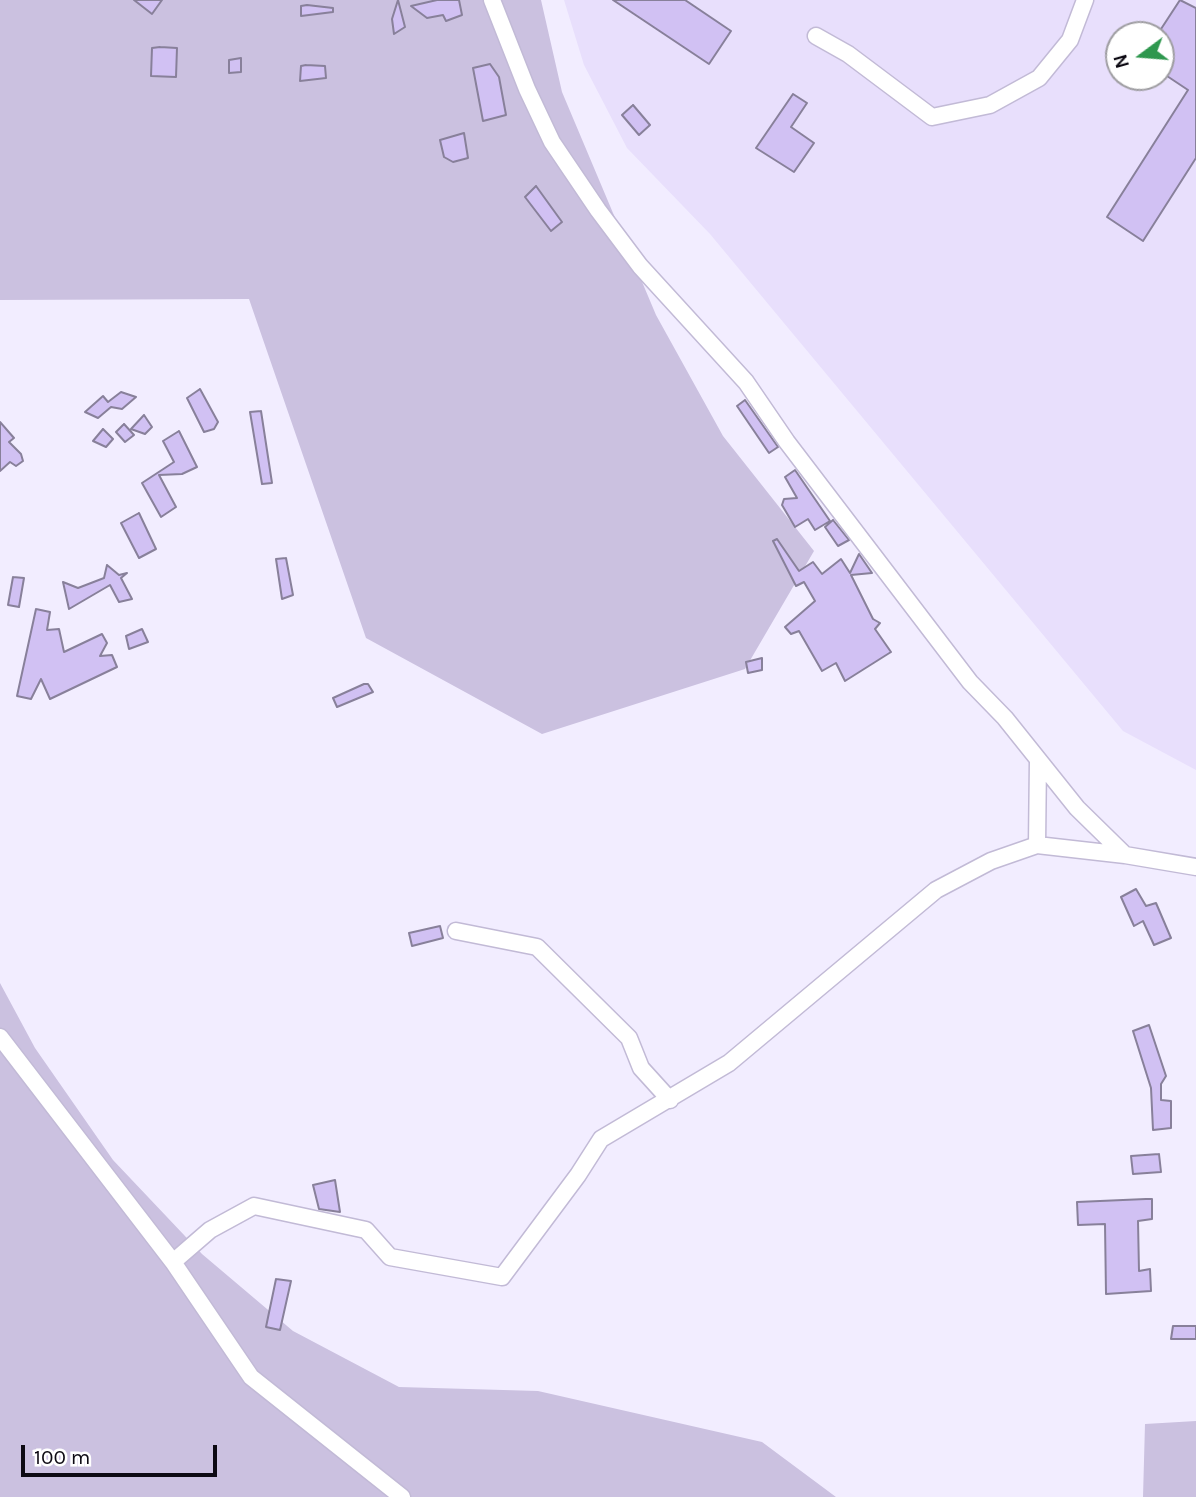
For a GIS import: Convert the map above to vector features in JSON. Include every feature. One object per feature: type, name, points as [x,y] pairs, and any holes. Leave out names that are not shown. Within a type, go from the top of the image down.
[{"type":"lane","points":[[492,0],[527,89],[552,142],[598,210],[640,266],[746,382],[787,442],[942,648],[1077,808],[1125,855]]},
{"type":"lane","points":[[816,36],[848,54],[932,117],[989,105],[1039,78],[1070,40],[1085,0]]},
{"type":"lane","points":[[1037,845],[1038,761]]},
{"type":"lane","points":[[173,1262],[210,1230],[254,1206],[366,1230],[390,1258],[502,1277],[541,1220],[578,1175],[601,1139],[729,1063],[936,890],[991,861],[1037,845],[1160,858],[1196,867]]},
{"type":"lane","points":[[456,930],[537,947],[629,1038],[641,1068],[670,1100]]},
{"type":"lane","points":[[0,1037],[173,1262],[251,1377],[402,1497]]},
{"type":"shaded area","points":[[0,0],[541,0],[562,92],[656,315],[723,436],[814,551],[745,669],[542,734],[366,638],[249,299],[0,300]]},
{"type":"shaded area","points":[[564,0],[1196,0],[1196,770],[1123,731],[710,234],[627,148],[584,65]]},
{"type":"shaded area","points":[[0,983],[35,1048],[113,1160],[202,1254],[293,1331],[399,1387],[538,1391],[762,1442],[836,1497],[0,1497]]},
{"type":"shaded area","points":[[1196,1421],[1196,1497],[1143,1497],[1145,1424]]},
{"type":"building","points":[[134,0],[162,0],[152,14]]},
{"type":"building","points":[[398,0],[405,27],[394,34],[392,19]]},
{"type":"building","points":[[437,0],[459,0],[462,15],[446,21],[443,15],[427,18],[411,6]]},
{"type":"building","points":[[613,0],[685,0],[731,31],[709,64]]},
{"type":"building","points":[[1180,0],[1196,8],[1196,158],[1143,241],[1107,217],[1188,90],[1175,81],[1175,21],[1166,21]]},
{"type":"building","points":[[301,6],[333,8],[333,12],[301,16]]},
{"type":"building","points":[[152,48],[177,48],[176,77],[151,76]]},
{"type":"building","points":[[241,58],[241,72],[229,73],[229,60]]},
{"type":"building","points":[[490,64],[499,77],[506,115],[483,121],[473,68]]},
{"type":"building","points":[[301,66],[325,66],[326,78],[300,81]]},
{"type":"building","points":[[793,94],[807,103],[791,127],[814,143],[794,172],[756,148]]},
{"type":"building","points":[[633,105],[650,125],[639,135],[622,115]]},
{"type":"building","points":[[464,133],[468,158],[453,162],[444,157],[440,140]]},
{"type":"building","points":[[536,186],[562,222],[551,231],[525,197]]},
{"type":"building","points":[[200,389],[218,422],[214,429],[204,432],[187,398]]},
{"type":"building","points":[[121,392],[136,397],[122,409],[111,407],[98,418],[85,412],[103,396],[108,402]]},
{"type":"building","points":[[745,400],[778,447],[769,453],[737,406]]},
{"type":"building","points":[[261,411],[272,483],[262,484],[250,412]]},
{"type":"building","points":[[144,415],[152,427],[145,434],[131,429]]},
{"type":"building","points":[[0,422],[14,438],[9,442],[21,454],[23,461],[16,466],[10,462],[0,471]]},
{"type":"building","points":[[124,424],[134,435],[125,442],[116,432]]},
{"type":"building","points":[[103,429],[113,439],[106,447],[93,441]]},
{"type":"building","points":[[179,431],[197,467],[182,474],[159,475],[176,507],[161,517],[142,483],[174,462],[163,441]]},
{"type":"building","points":[[795,470],[830,521],[815,530],[808,519],[795,527],[782,505],[784,499],[797,498],[785,477]]},
{"type":"building","points":[[139,513],[156,549],[139,558],[121,523]]},
{"type":"building","points":[[833,520],[849,540],[838,546],[825,527]]},
{"type":"building","points":[[777,539],[799,571],[813,562],[822,574],[841,559],[850,573],[859,554],[872,573],[851,575],[873,619],[880,623],[875,629],[891,652],[845,681],[836,663],[822,671],[799,631],[791,634],[785,627],[815,601],[804,582],[796,586],[773,541]]},
{"type":"building","points":[[286,558],[293,595],[282,599],[276,559]]},
{"type":"building","points":[[107,565],[119,575],[127,573],[121,578],[132,599],[119,602],[110,585],[69,609],[63,582],[78,588],[104,578]]},
{"type":"building","points":[[13,577],[24,578],[19,607],[8,605]]},
{"type":"building","points":[[36,609],[50,612],[47,630],[59,629],[64,652],[102,634],[107,643],[100,656],[112,655],[117,667],[50,699],[41,679],[31,699],[17,696]]},
{"type":"building","points":[[142,629],[148,642],[129,649],[126,636]]},
{"type":"building","points":[[762,658],[762,670],[748,673],[746,662]]},
{"type":"building","points":[[368,684],[373,692],[337,707],[333,698]]},
{"type":"building","points":[[1136,889],[1146,906],[1156,903],[1171,938],[1154,945],[1143,921],[1134,926],[1121,897]]},
{"type":"building","points":[[440,926],[443,938],[412,946],[409,933]]},
{"type":"building","points":[[1149,1025],[1166,1076],[1161,1084],[1161,1100],[1171,1101],[1171,1128],[1153,1130],[1151,1088],[1133,1031]]},
{"type":"building","points":[[1159,1154],[1161,1172],[1133,1174],[1131,1156]]},
{"type":"building","points":[[335,1180],[340,1212],[319,1209],[313,1185]]},
{"type":"building","points":[[1152,1199],[1152,1219],[1138,1221],[1139,1271],[1150,1269],[1151,1291],[1106,1294],[1105,1224],[1078,1225],[1077,1202]]},
{"type":"building","points":[[276,1279],[291,1281],[280,1330],[266,1327]]},
{"type":"building","points":[[1173,1326],[1196,1326],[1196,1339],[1171,1339]]}]
